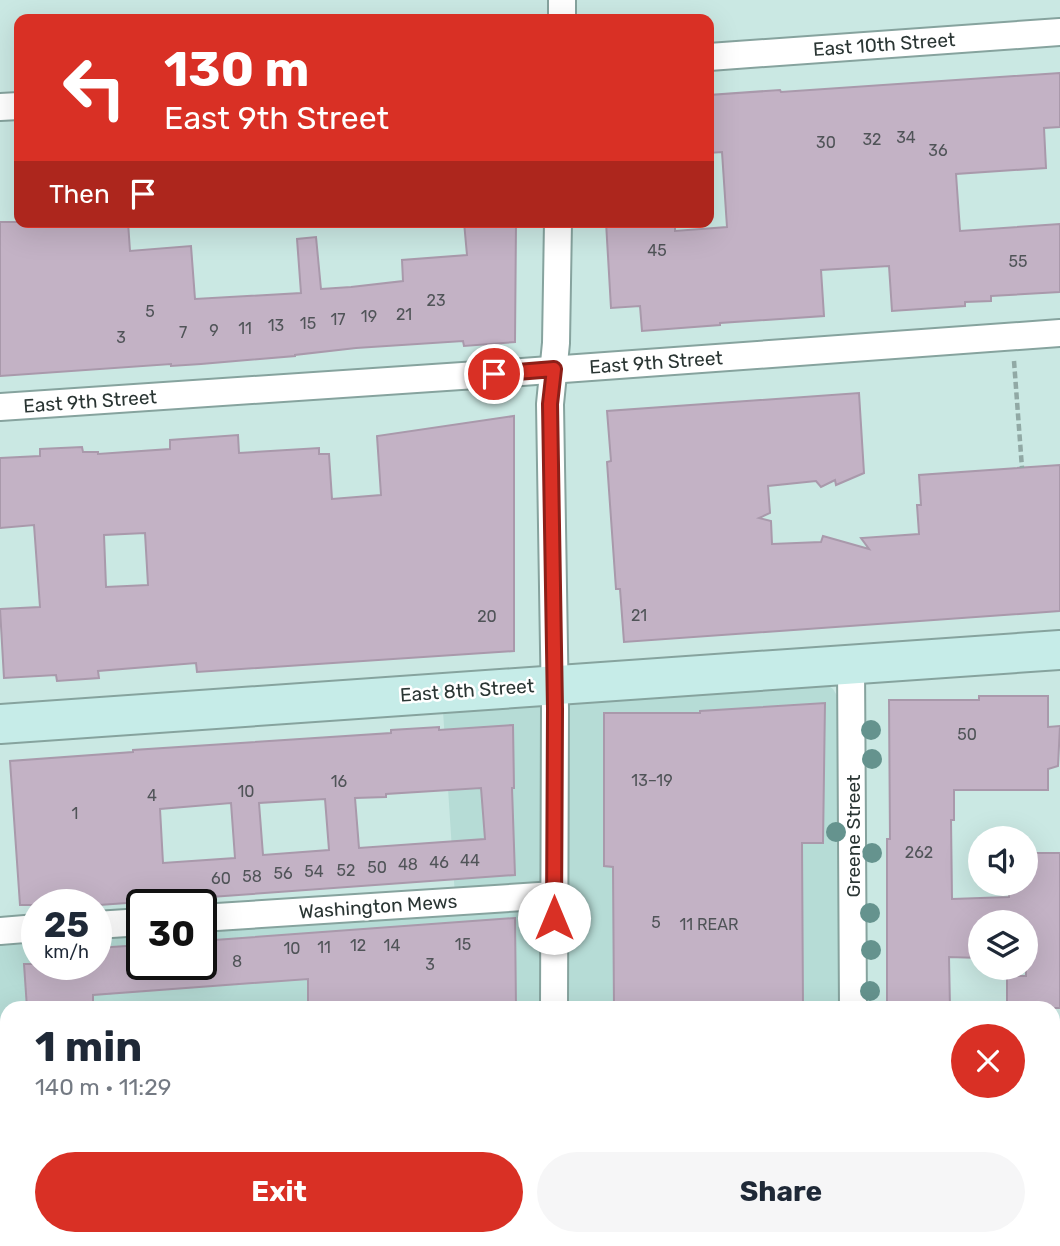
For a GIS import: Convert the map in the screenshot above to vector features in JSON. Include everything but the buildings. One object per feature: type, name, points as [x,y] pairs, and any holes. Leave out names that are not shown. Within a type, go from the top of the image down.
[{"type":"main road","name":"East 8th Street","points":[[0,724],[1060,650]]},
{"type":"street","name":"East 10th Street","points":[[714,57],[1060,32]]},
{"type":"street","points":[[554,1001],[550,404],[556,343],[558,228]]},
{"type":"street","name":"East 9th Street","points":[[0,407],[1060,332]]},
{"type":"street","name":"Greene Street","points":[[851,664],[853,1001]]},
{"type":"street","name":"Washington Mews","points":[[217,917],[555,895]]},
{"type":"street","points":[[0,931],[21,930]]},
{"type":"path","points":[[1015,371],[1022,468]]},
{"type":"shaded area","points":[[823,685],[833,689],[839,699],[841,1001],[0,1001],[0,946],[21,944],[21,980],[112,980],[112,938],[126,936],[126,980],[217,980],[217,930],[456,912],[443,711]]},
{"type":"route","points":[[494,374],[554,369],[550,404],[555,709],[554,918]]}]
